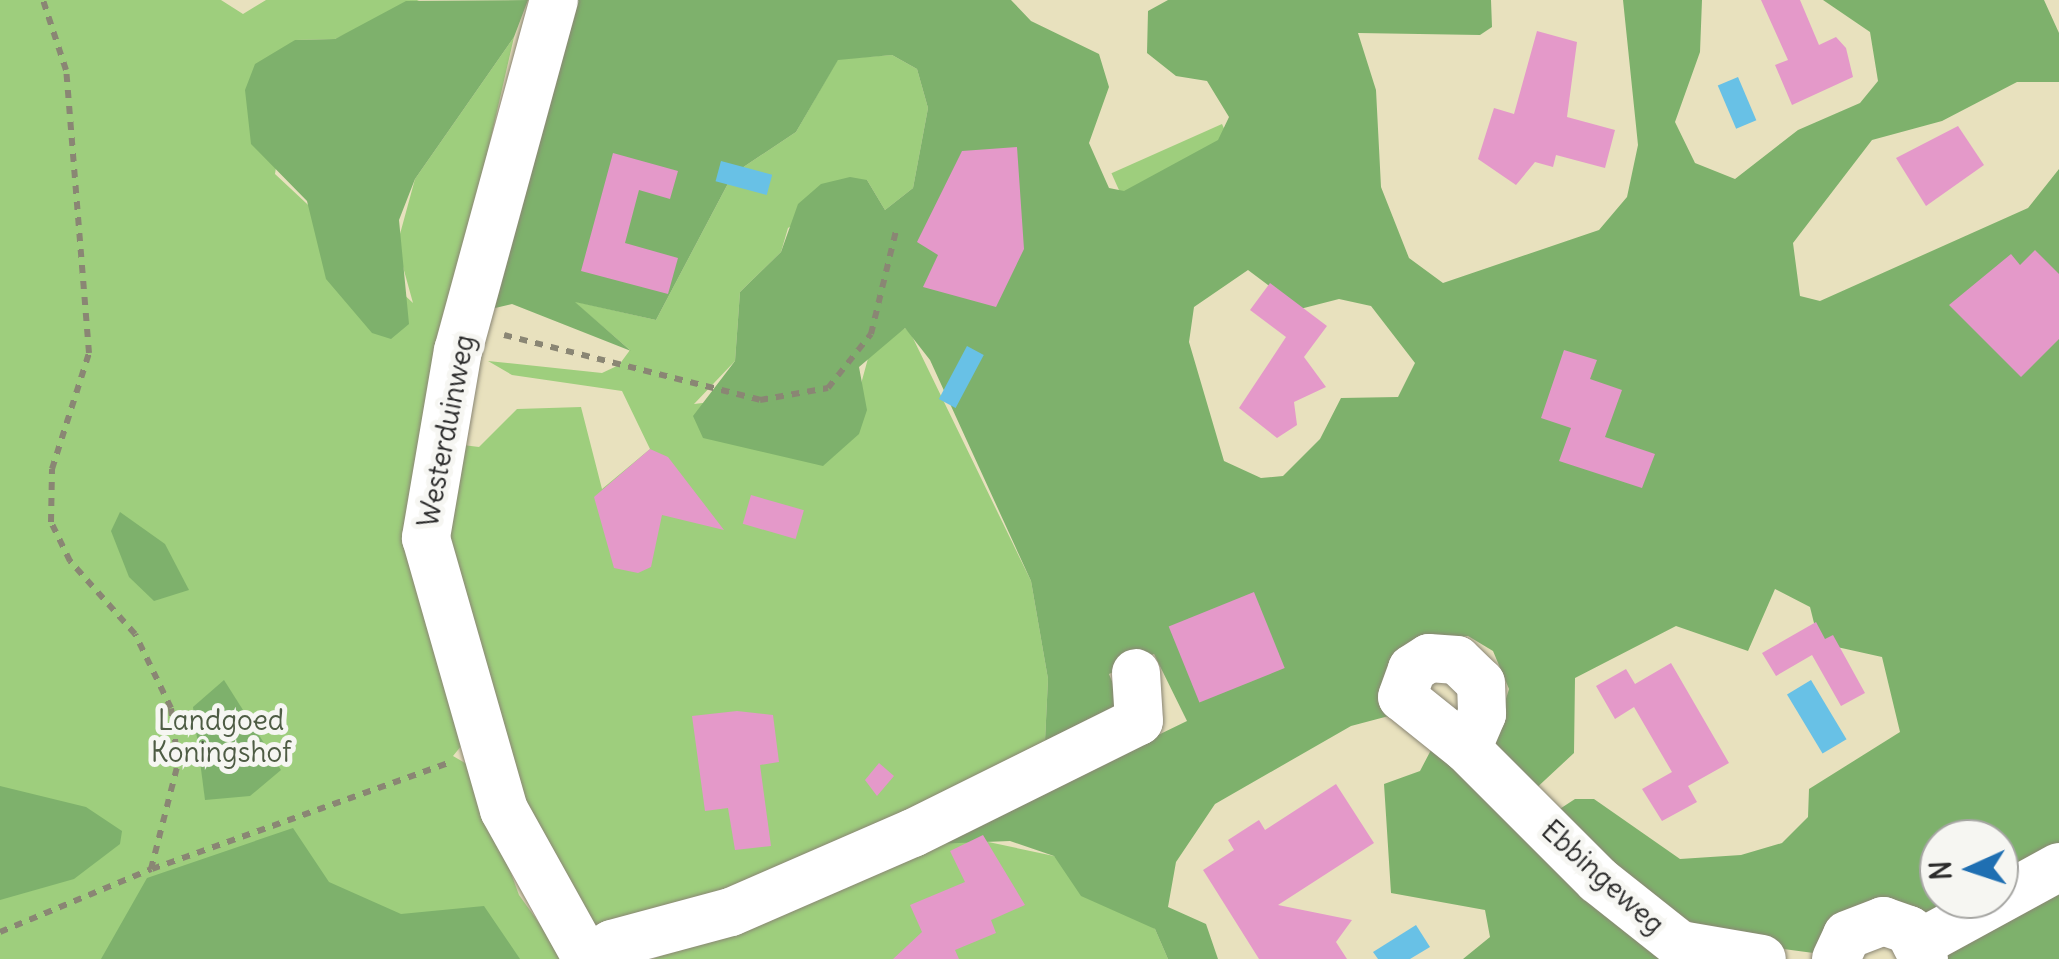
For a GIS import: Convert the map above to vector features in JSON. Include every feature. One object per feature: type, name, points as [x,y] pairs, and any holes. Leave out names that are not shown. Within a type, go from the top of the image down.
[{"type":"street","name":"Westerduinweg","points":[[554,0],[458,350],[426,538],[504,810],[588,959]]},
{"type":"street","points":[[588,959],[840,865],[1138,721],[1136,673]]},
{"type":"street","name":"Ebbingeweg","points":[[1467,749],[1598,880],[1680,945],[1762,959]]},
{"type":"street","points":[[1836,959],[1847,935],[1883,921],[1923,951],[2059,866]]},
{"type":"path","points":[[43,0],[66,70],[90,353],[52,469],[51,522],[70,561],[134,634],[171,708],[174,805],[152,869]]},
{"type":"path","points":[[511,338],[760,400],[828,388],[871,334],[896,231]]},
{"type":"path","points":[[0,932],[152,869],[449,763]]},
{"type":"green space","name":"Landgoed Koningshof","points":[[0,0],[221,0],[243,14],[266,0],[419,0],[335,39],[295,40],[275,174],[413,303],[397,245],[415,179],[514,37],[413,477],[466,740],[453,756],[472,767],[519,895],[565,959],[0,959]]},
{"type":"green space","points":[[528,0],[514,37],[415,179],[399,220],[409,324],[391,339],[372,333],[326,279],[307,201],[251,144],[245,90],[255,64],[295,40],[335,39],[406,1]]},
{"type":"green space","points":[[569,0],[1011,0],[1031,21],[1099,54],[1109,87],[1089,143],[1109,188],[1124,191],[1218,140],[1229,117],[1207,81],[1176,76],[1147,53],[1148,11],[1168,0],[1491,0],[1492,27],[1480,35],[1358,33],[1376,90],[1381,187],[1409,258],[1443,283],[1599,230],[1627,197],[1638,145],[1623,0],[1702,0],[1700,52],[1675,122],[1695,163],[1735,179],[1798,130],[1860,103],[1878,81],[1870,32],[1823,0],[2044,0],[2059,33],[2059,82],[2017,82],[1942,121],[1872,140],[1793,243],[1800,296],[1820,301],[2028,208],[2059,169],[2059,847],[2019,868],[2019,819],[1919,819],[1919,916],[1821,954],[1731,942],[1685,919],[1549,816],[1575,799],[1594,799],[1680,859],[1741,855],[1782,843],[1808,817],[1809,789],[1900,732],[1882,657],[1819,643],[1810,607],[1775,589],[1748,651],[1676,626],[1575,678],[1574,753],[1531,793],[1492,744],[1509,689],[1493,651],[1468,636],[1420,640],[1400,713],[1351,726],[1215,804],[1176,862],[1168,907],[1206,924],[1218,959],[1168,959],[1155,929],[1081,896],[1054,856],[1010,841],[933,844],[1187,721],[1154,654],[1109,674],[1128,721],[1044,762],[1048,679],[1031,581],[930,360],[905,328],[859,367],[867,410],[859,434],[823,466],[703,438],[693,416],[735,361],[740,292],[781,252],[798,204],[821,184],[850,177],[867,180],[885,210],[913,188],[928,108],[917,69],[892,55],[838,60],[796,132],[733,174],[656,320],[575,302],[631,351],[512,304],[478,312]],"holes":[[[1248,270],[1300,309],[1339,299],[1371,306],[1415,363],[1398,397],[1341,398],[1320,439],[1283,476],[1261,478],[1224,461],[1189,342],[1194,307]]]},
{"type":"green space","points":[[892,55],[917,69],[928,108],[913,188],[885,210],[867,180],[788,228],[781,252],[740,292],[735,361],[694,404],[861,384],[870,351],[905,328],[911,334],[1031,581],[1048,679],[1044,762],[603,940],[542,856],[440,504],[455,444],[479,447],[517,409],[581,407],[602,489],[650,449],[622,391],[512,375],[488,361],[602,373],[619,365],[630,350],[573,301],[656,320],[733,174],[796,132],[838,59]]},
{"type":"green space","points":[[1222,124],[1245,175],[1134,224],[1111,173]]},
{"type":"green space","points":[[120,512],[165,544],[189,590],[154,601],[129,577],[111,531]]},
{"type":"green space","points":[[224,680],[281,770],[250,796],[205,800],[193,707]]},
{"type":"green space","points":[[1431,750],[1712,959],[1463,959],[1490,937],[1485,910],[1391,893],[1384,784],[1420,771]]},
{"type":"green space","points":[[0,786],[86,807],[122,831],[120,844],[74,879],[0,900]]},
{"type":"green space","points":[[293,828],[329,882],[401,914],[484,906],[520,959],[101,959],[147,878]]},
{"type":"green space","points":[[979,840],[1054,856],[1155,929],[1168,959],[653,959],[810,897],[908,846]]},
{"type":"green space","points":[[2059,885],[2059,959],[1930,959],[2000,919],[2019,919],[2019,908]]},
{"type":"water","points":[[1738,77],[1756,120],[1736,129],[1718,86]]},
{"type":"water","points":[[721,161],[772,175],[767,195],[716,181]]},
{"type":"water","points":[[967,346],[984,355],[956,408],[939,399]]},
{"type":"water","points":[[1811,680],[1847,739],[1823,754],[1787,694]]},
{"type":"water","points":[[1416,925],[1430,947],[1410,959],[1378,959],[1373,952]]},
{"type":"building","points":[[1761,0],[1800,0],[1819,45],[1836,37],[1846,48],[1853,77],[1792,105],[1775,65],[1788,60]]},
{"type":"building","points":[[1537,31],[1577,42],[1567,117],[1615,130],[1605,168],[1556,155],[1553,167],[1535,162],[1516,185],[1478,159],[1494,108],[1514,114]]},
{"type":"building","points":[[1958,126],[1984,165],[1926,206],[1896,158]]},
{"type":"building","points":[[1017,147],[1024,249],[996,307],[923,287],[938,255],[917,242],[962,151]]},
{"type":"building","points":[[613,153],[678,171],[670,199],[639,190],[625,243],[678,258],[668,294],[581,271]]},
{"type":"building","points":[[2035,250],[2059,274],[2059,339],[2021,377],[1949,305],[2011,254],[2020,265]]},
{"type":"building","points":[[1270,283],[1327,326],[1304,357],[1326,387],[1294,402],[1297,425],[1277,438],[1239,408],[1286,337],[1250,310]]},
{"type":"building","points":[[1564,350],[1597,360],[1590,379],[1622,390],[1605,437],[1655,454],[1642,488],[1559,461],[1571,428],[1541,418]]},
{"type":"building","points":[[650,449],[668,457],[724,530],[662,515],[651,567],[638,573],[614,568],[594,497]]},
{"type":"building","points":[[751,495],[804,510],[796,539],[743,524]]},
{"type":"building","points":[[1254,592],[1285,668],[1199,702],[1169,626]]},
{"type":"building","points":[[1816,622],[1825,639],[1833,635],[1865,693],[1841,706],[1812,655],[1776,676],[1762,653]]},
{"type":"building","points":[[1671,663],[1729,763],[1688,786],[1697,802],[1662,821],[1642,789],[1672,772],[1634,707],[1615,719],[1596,686],[1626,669],[1635,684]]},
{"type":"building","points":[[737,711],[773,715],[779,762],[760,765],[771,846],[735,850],[728,808],[705,811],[692,716]]},
{"type":"building","points":[[879,763],[894,776],[877,796],[865,780]]},
{"type":"building","points":[[1336,784],[1374,843],[1278,905],[1352,920],[1336,942],[1347,959],[1259,959],[1203,870],[1234,850],[1228,840],[1259,820],[1265,830]]},
{"type":"building","points":[[983,835],[1025,905],[991,920],[996,933],[955,950],[959,959],[893,959],[922,932],[910,905],[965,882],[950,851]]}]
